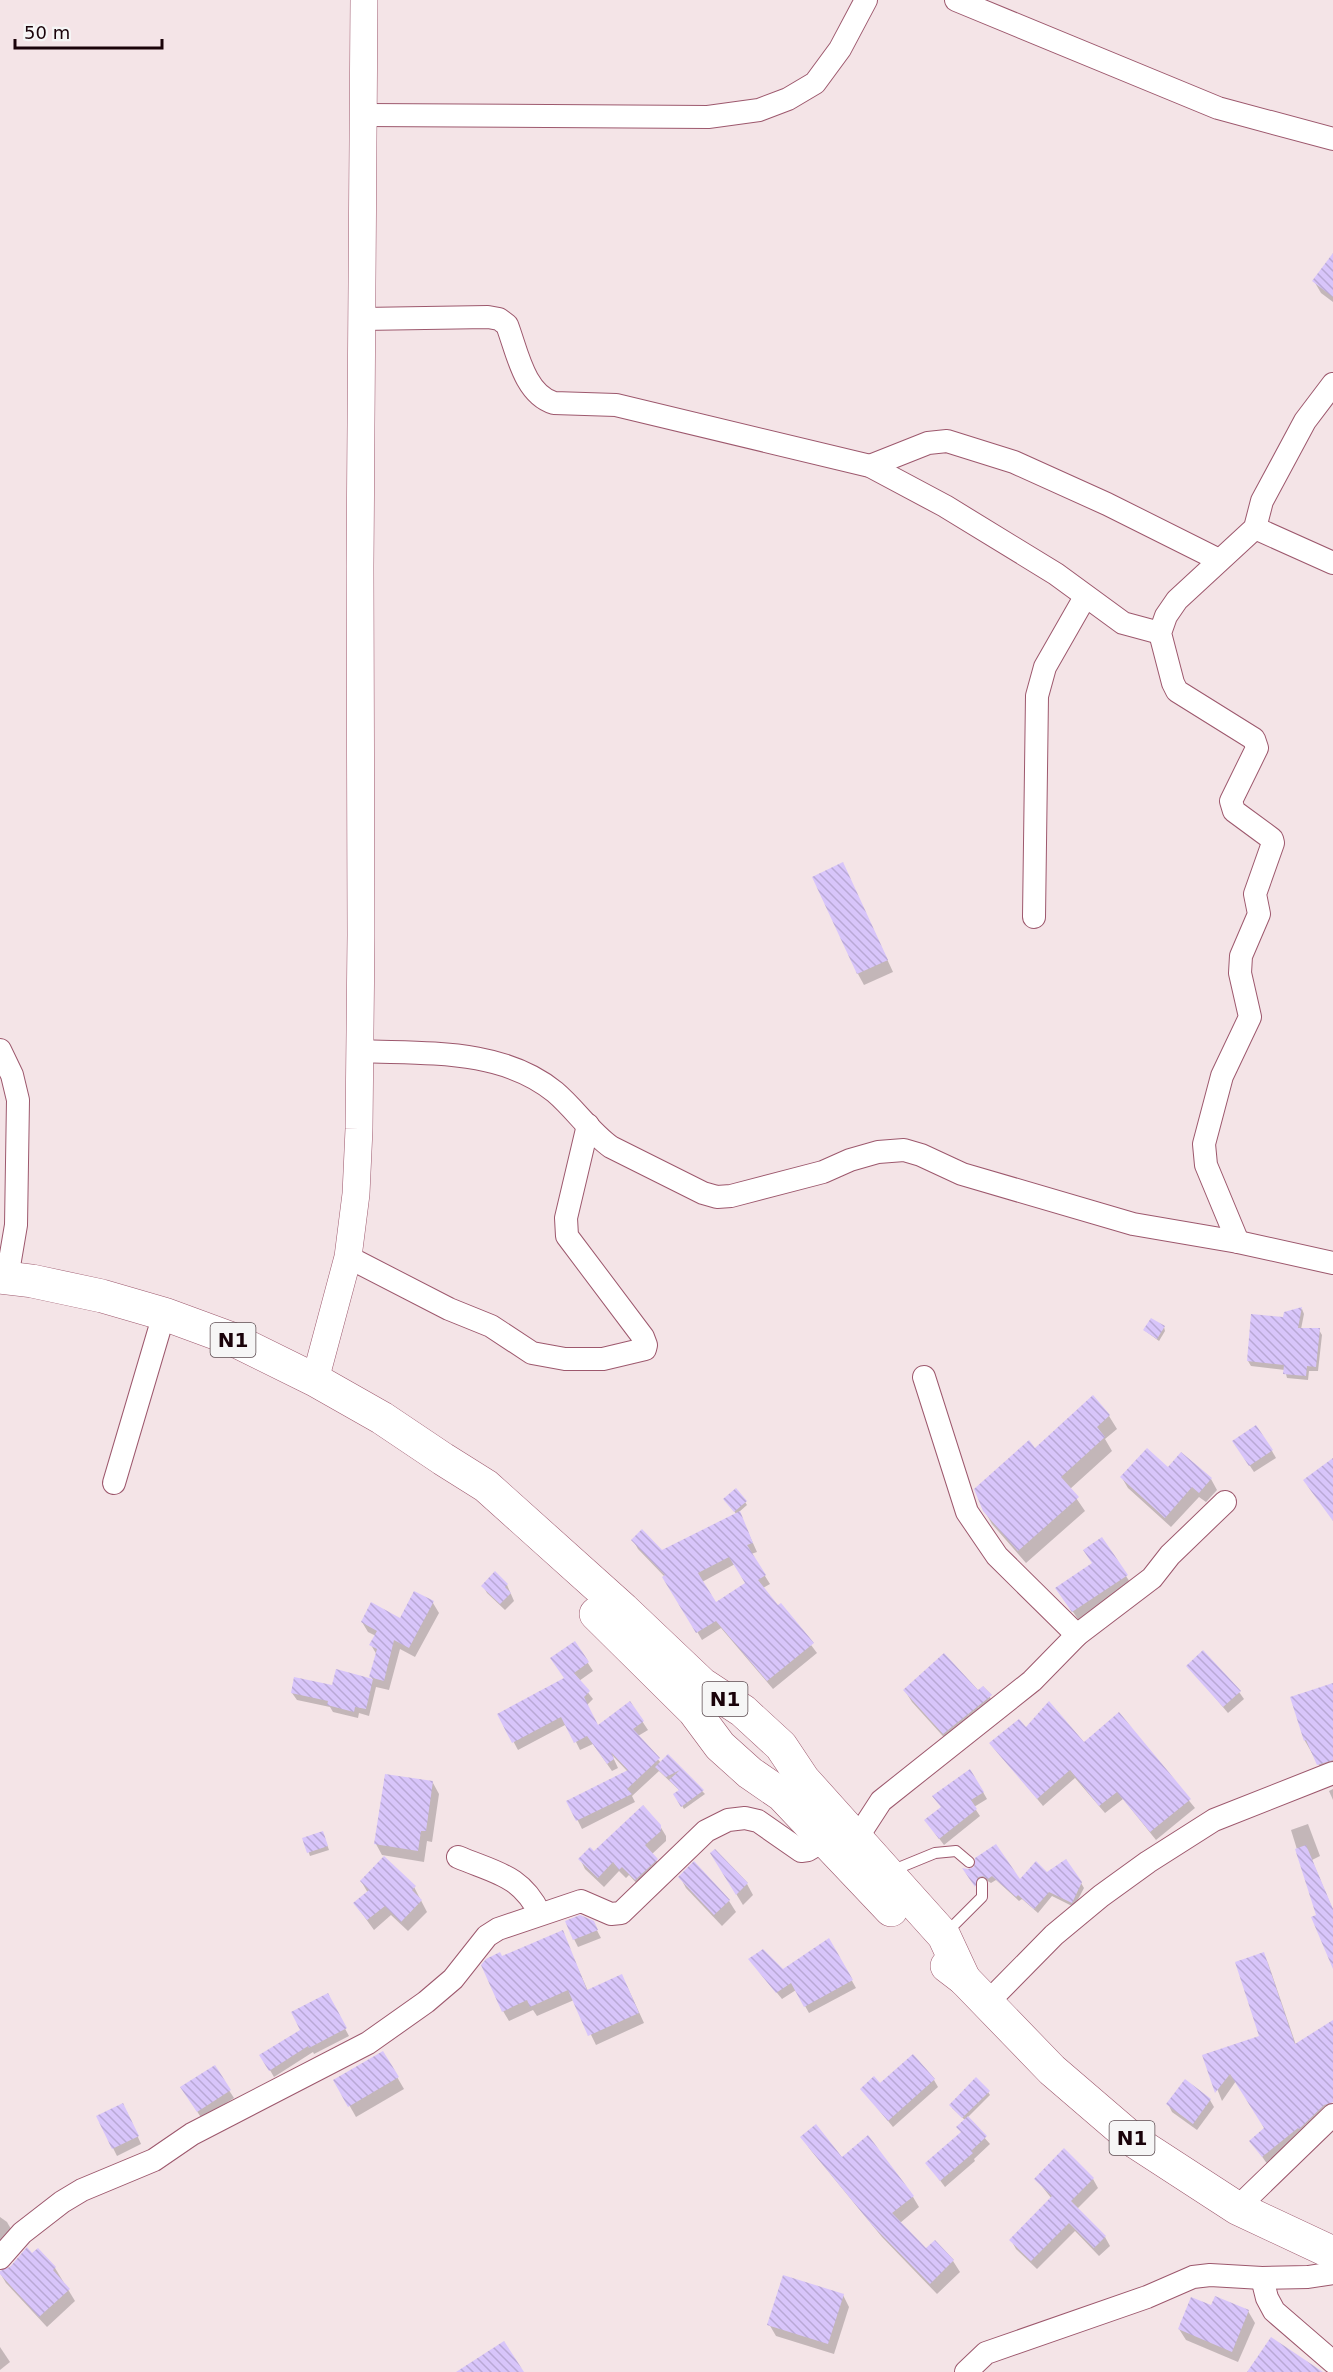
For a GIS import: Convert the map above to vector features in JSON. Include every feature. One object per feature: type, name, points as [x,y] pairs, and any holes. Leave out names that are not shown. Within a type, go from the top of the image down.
[{"type":"highway","name":"N1","points":[[4,1278],[32,1281],[102,1296],[164,1314],[232,1339],[315,1380],[382,1418],[486,1486],[623,1609],[702,1684],[743,1711],[781,1746],[804,1779],[944,1936],[964,1979]]},
{"type":"highway","name":"N1","points":[[443,1460],[694,1712],[720,1746],[750,1773],[782,1795],[931,1952],[964,1979],[1052,2070],[1137,2143],[1237,2208],[1333,2253]]},
{"type":"street","points":[[315,1380],[348,1257],[356,1194],[360,1051],[360,555],[365,115],[364,0]]},
{"type":"street","points":[[365,115],[708,117],[759,110],[788,99],[815,83],[840,49],[866,0]]},
{"type":"street","points":[[956,0],[1218,108],[1333,139]]},
{"type":"street","points":[[362,319],[488,317],[499,319],[507,325],[531,388],[548,401],[616,405],[870,466],[945,506],[1046,568],[1123,623],[1160,633]]},
{"type":"street","points":[[1238,1242],[1206,1165],[1204,1144],[1222,1076],[1250,1017],[1240,973],[1241,957],[1259,914],[1255,894],[1273,843],[1272,839],[1234,811],[1231,806],[1231,801],[1257,747],[1254,739],[1177,691],[1160,633],[1166,616],[1177,600],[1255,528],[1262,501],[1305,421],[1333,384]]},
{"type":"street","points":[[870,466],[928,444],[947,441],[1014,462],[1107,504],[1219,560]]},
{"type":"street","points":[[1255,528],[1333,563]]},
{"type":"street","points":[[1034,917],[1037,696],[1045,667],[1086,597]]},
{"type":"street","points":[[0,1050],[12,1075],[18,1100],[16,1225],[4,1278]]},
{"type":"street","points":[[360,1051],[472,1056],[522,1072],[554,1091],[599,1138],[611,1147],[717,1197],[731,1196],[823,1172],[850,1160],[878,1152],[904,1150],[921,1155],[962,1174],[1133,1224],[1238,1242],[1333,1263]]},
{"type":"street","points":[[348,1257],[449,1310],[490,1326],[532,1353],[565,1359],[603,1359],[645,1349],[643,1337],[567,1236],[566,1218],[588,1125]]},
{"type":"street","points":[[114,1483],[164,1314]]},
{"type":"street","points":[[924,1377],[967,1512],[997,1556],[1077,1635]]},
{"type":"street","points":[[857,1838],[881,1801],[1032,1681],[1077,1635],[1152,1578],[1170,1555],[1225,1502]]},
{"type":"street","points":[[986,2004],[1054,1935],[1101,1896],[1148,1863],[1214,1820],[1333,1773]]},
{"type":"street","points":[[0,2258],[22,2232],[82,2190],[154,2160],[192,2134],[368,2043],[426,2002],[453,1979],[487,1935],[498,1929],[584,1901],[611,1914],[621,1913],[706,1831],[728,1820],[746,1818],[758,1821],[801,1851],[808,1850],[825,1840]]},
{"type":"street","points":[[458,1857],[515,1881],[532,1897],[540,1914]]},
{"type":"street","points":[[1237,2208],[1333,2115]]},
{"type":"street","points":[[966,2372],[986,2354],[1147,2297],[1193,2277],[1210,2275],[1262,2278],[1308,2277],[1333,2273]]},
{"type":"street","points":[[1262,2278],[1267,2298],[1274,2312],[1333,2362]]},
{"type":"lane","points":[[886,1873],[935,1853],[956,1851],[969,1862]]},
{"type":"lane","points":[[944,1936],[982,1897],[982,1883]]},
{"type":"building","points":[[1333,253],[1333,297],[1312,281]]},
{"type":"building","points":[[843,862],[888,960],[857,974],[812,877]]},
{"type":"building","points":[[1302,1307],[1298,1328],[1320,1328],[1316,1367],[1307,1366],[1306,1376],[1283,1374],[1284,1365],[1247,1361],[1251,1314],[1283,1317],[1284,1312]]},
{"type":"building","points":[[1151,1318],[1165,1326],[1157,1339],[1143,1330]]},
{"type":"building","points":[[1093,1395],[1110,1415],[1097,1427],[1105,1437],[1061,1477],[1079,1497],[1018,1551],[983,1511],[974,1489],[1029,1440],[1035,1448]]},
{"type":"building","points":[[1256,1425],[1273,1450],[1249,1466],[1232,1441]]},
{"type":"building","points":[[1147,1448],[1168,1467],[1181,1452],[1212,1478],[1199,1493],[1192,1487],[1165,1518],[1120,1477]]},
{"type":"building","points":[[1333,1458],[1333,1521],[1303,1480]]},
{"type":"building","points":[[736,1488],[747,1501],[734,1512],[723,1499]]},
{"type":"building","points":[[740,1511],[753,1543],[747,1545],[766,1575],[758,1580],[778,1605],[781,1603],[814,1643],[767,1681],[716,1621],[696,1633],[662,1577],[665,1575],[631,1540],[642,1529],[662,1550]],"holes":[[[729,1557],[745,1583],[716,1602],[698,1573]]]},
{"type":"building","points":[[1102,1537],[1128,1575],[1072,1612],[1055,1588],[1092,1563],[1083,1550]]},
{"type":"building","points":[[495,1571],[508,1584],[505,1587],[511,1593],[500,1604],[481,1586]]},
{"type":"building","points":[[414,1591],[434,1601],[409,1648],[394,1640],[384,1681],[369,1677],[377,1649],[369,1645],[377,1631],[361,1622],[371,1602],[400,1618]]},
{"type":"building","points":[[575,1641],[589,1662],[574,1673],[590,1691],[584,1697],[598,1725],[630,1701],[644,1721],[633,1729],[660,1758],[627,1789],[632,1794],[576,1821],[566,1801],[628,1770],[611,1752],[614,1759],[607,1764],[587,1736],[574,1743],[561,1717],[512,1743],[497,1714],[564,1678],[550,1658]]},
{"type":"building","points":[[1203,1650],[1241,1691],[1223,1707],[1186,1666]]},
{"type":"building","points":[[944,1653],[978,1690],[983,1686],[992,1695],[943,1734],[903,1690]]},
{"type":"building","points":[[336,1669],[373,1679],[366,1709],[355,1707],[354,1712],[327,1705],[328,1701],[291,1693],[294,1677],[332,1685]]},
{"type":"building","points":[[1333,1683],[1333,1760],[1317,1765],[1306,1740],[1304,1741],[1290,1697]]},
{"type":"building","points":[[1049,1701],[1084,1742],[1119,1712],[1191,1799],[1150,1832],[1117,1792],[1099,1806],[1070,1770],[1037,1799],[989,1743],[1019,1719],[1026,1727]]},
{"type":"building","points":[[668,1754],[704,1790],[681,1807],[673,1794],[679,1790],[669,1780],[680,1770],[666,1777],[655,1767]]},
{"type":"building","points":[[970,1769],[984,1792],[971,1800],[977,1809],[939,1839],[924,1820],[941,1807],[932,1796]]},
{"type":"building","points":[[385,1774],[433,1781],[426,1831],[421,1831],[418,1851],[374,1844]]},
{"type":"building","points":[[643,1805],[661,1825],[661,1831],[645,1845],[658,1859],[635,1880],[622,1867],[619,1870],[613,1862],[598,1878],[578,1859],[590,1847],[594,1851]]},
{"type":"building","points":[[323,1831],[328,1846],[307,1853],[302,1838]]},
{"type":"building","points":[[996,1844],[1020,1879],[1036,1861],[1047,1872],[1066,1859],[1082,1882],[1072,1903],[1049,1892],[1034,1909],[992,1876],[988,1879],[983,1876],[978,1877],[975,1887],[962,1868],[974,1867],[975,1858]]},
{"type":"building","points":[[1306,1845],[1333,1909],[1333,1969],[1311,1917],[1316,1915],[1295,1849]]},
{"type":"building","points":[[715,1849],[748,1883],[736,1895],[710,1853]]},
{"type":"building","points":[[384,1856],[416,1886],[412,1890],[422,1900],[401,1922],[385,1906],[367,1920],[353,1903],[369,1890],[360,1881]]},
{"type":"building","points":[[694,1861],[730,1900],[714,1915],[678,1877]]},
{"type":"building","points":[[580,1915],[594,1921],[598,1930],[573,1940],[565,1921]]},
{"type":"building","points":[[563,1930],[587,1990],[622,1974],[639,2013],[588,2036],[568,1990],[530,2007],[527,2000],[502,2012],[481,1965],[486,1959],[500,1952],[502,1956]]},
{"type":"building","points":[[829,1938],[853,1980],[804,2007],[791,1983],[776,1993],[748,1959],[763,1949],[783,1969]]},
{"type":"building","points":[[1264,1952],[1295,2044],[1333,2020],[1333,2102],[1324,2105],[1299,2129],[1262,2157],[1249,2141],[1264,2128],[1230,2074],[1215,2093],[1202,2055],[1259,2036],[1235,1962]]},
{"type":"building","points":[[328,1993],[347,2028],[309,2048],[308,2046],[269,2071],[259,2055],[300,2030],[291,2012]]},
{"type":"building","points":[[383,2051],[399,2077],[348,2107],[333,2080]]},
{"type":"building","points":[[913,2054],[935,2079],[888,2121],[860,2089],[874,2076],[880,2083]]},
{"type":"building","points":[[215,2065],[231,2090],[197,2112],[180,2087]]},
{"type":"building","points":[[976,2077],[990,2091],[962,2118],[949,2105]]},
{"type":"building","points":[[1185,2079],[1211,2099],[1193,2124],[1166,2104]]},
{"type":"building","points":[[123,2103],[139,2136],[112,2149],[96,2116]]},
{"type":"building","points":[[968,2116],[987,2136],[971,2151],[973,2153],[940,2181],[925,2163],[961,2132],[956,2127]]},
{"type":"building","points":[[816,2124],[842,2157],[868,2135],[914,2196],[892,2213],[926,2248],[935,2240],[954,2260],[930,2284],[873,2226],[800,2137]]},
{"type":"building","points":[[1064,2148],[1094,2178],[1071,2201],[1106,2236],[1094,2248],[1069,2223],[1031,2261],[1009,2240],[1052,2196],[1034,2179]]},
{"type":"building","points":[[27,2247],[32,2253],[38,2248],[56,2267],[53,2270],[70,2289],[39,2317],[0,2274],[0,2271],[10,2267]]},
{"type":"building","points":[[783,2275],[844,2294],[828,2344],[767,2325]]},
{"type":"building","points":[[1215,2296],[1249,2310],[1232,2352],[1178,2329],[1191,2297],[1211,2305]]},
{"type":"building","points":[[1271,2337],[1323,2372],[1247,2372]]},
{"type":"building","points":[[504,2341],[524,2372],[456,2372]]}]
